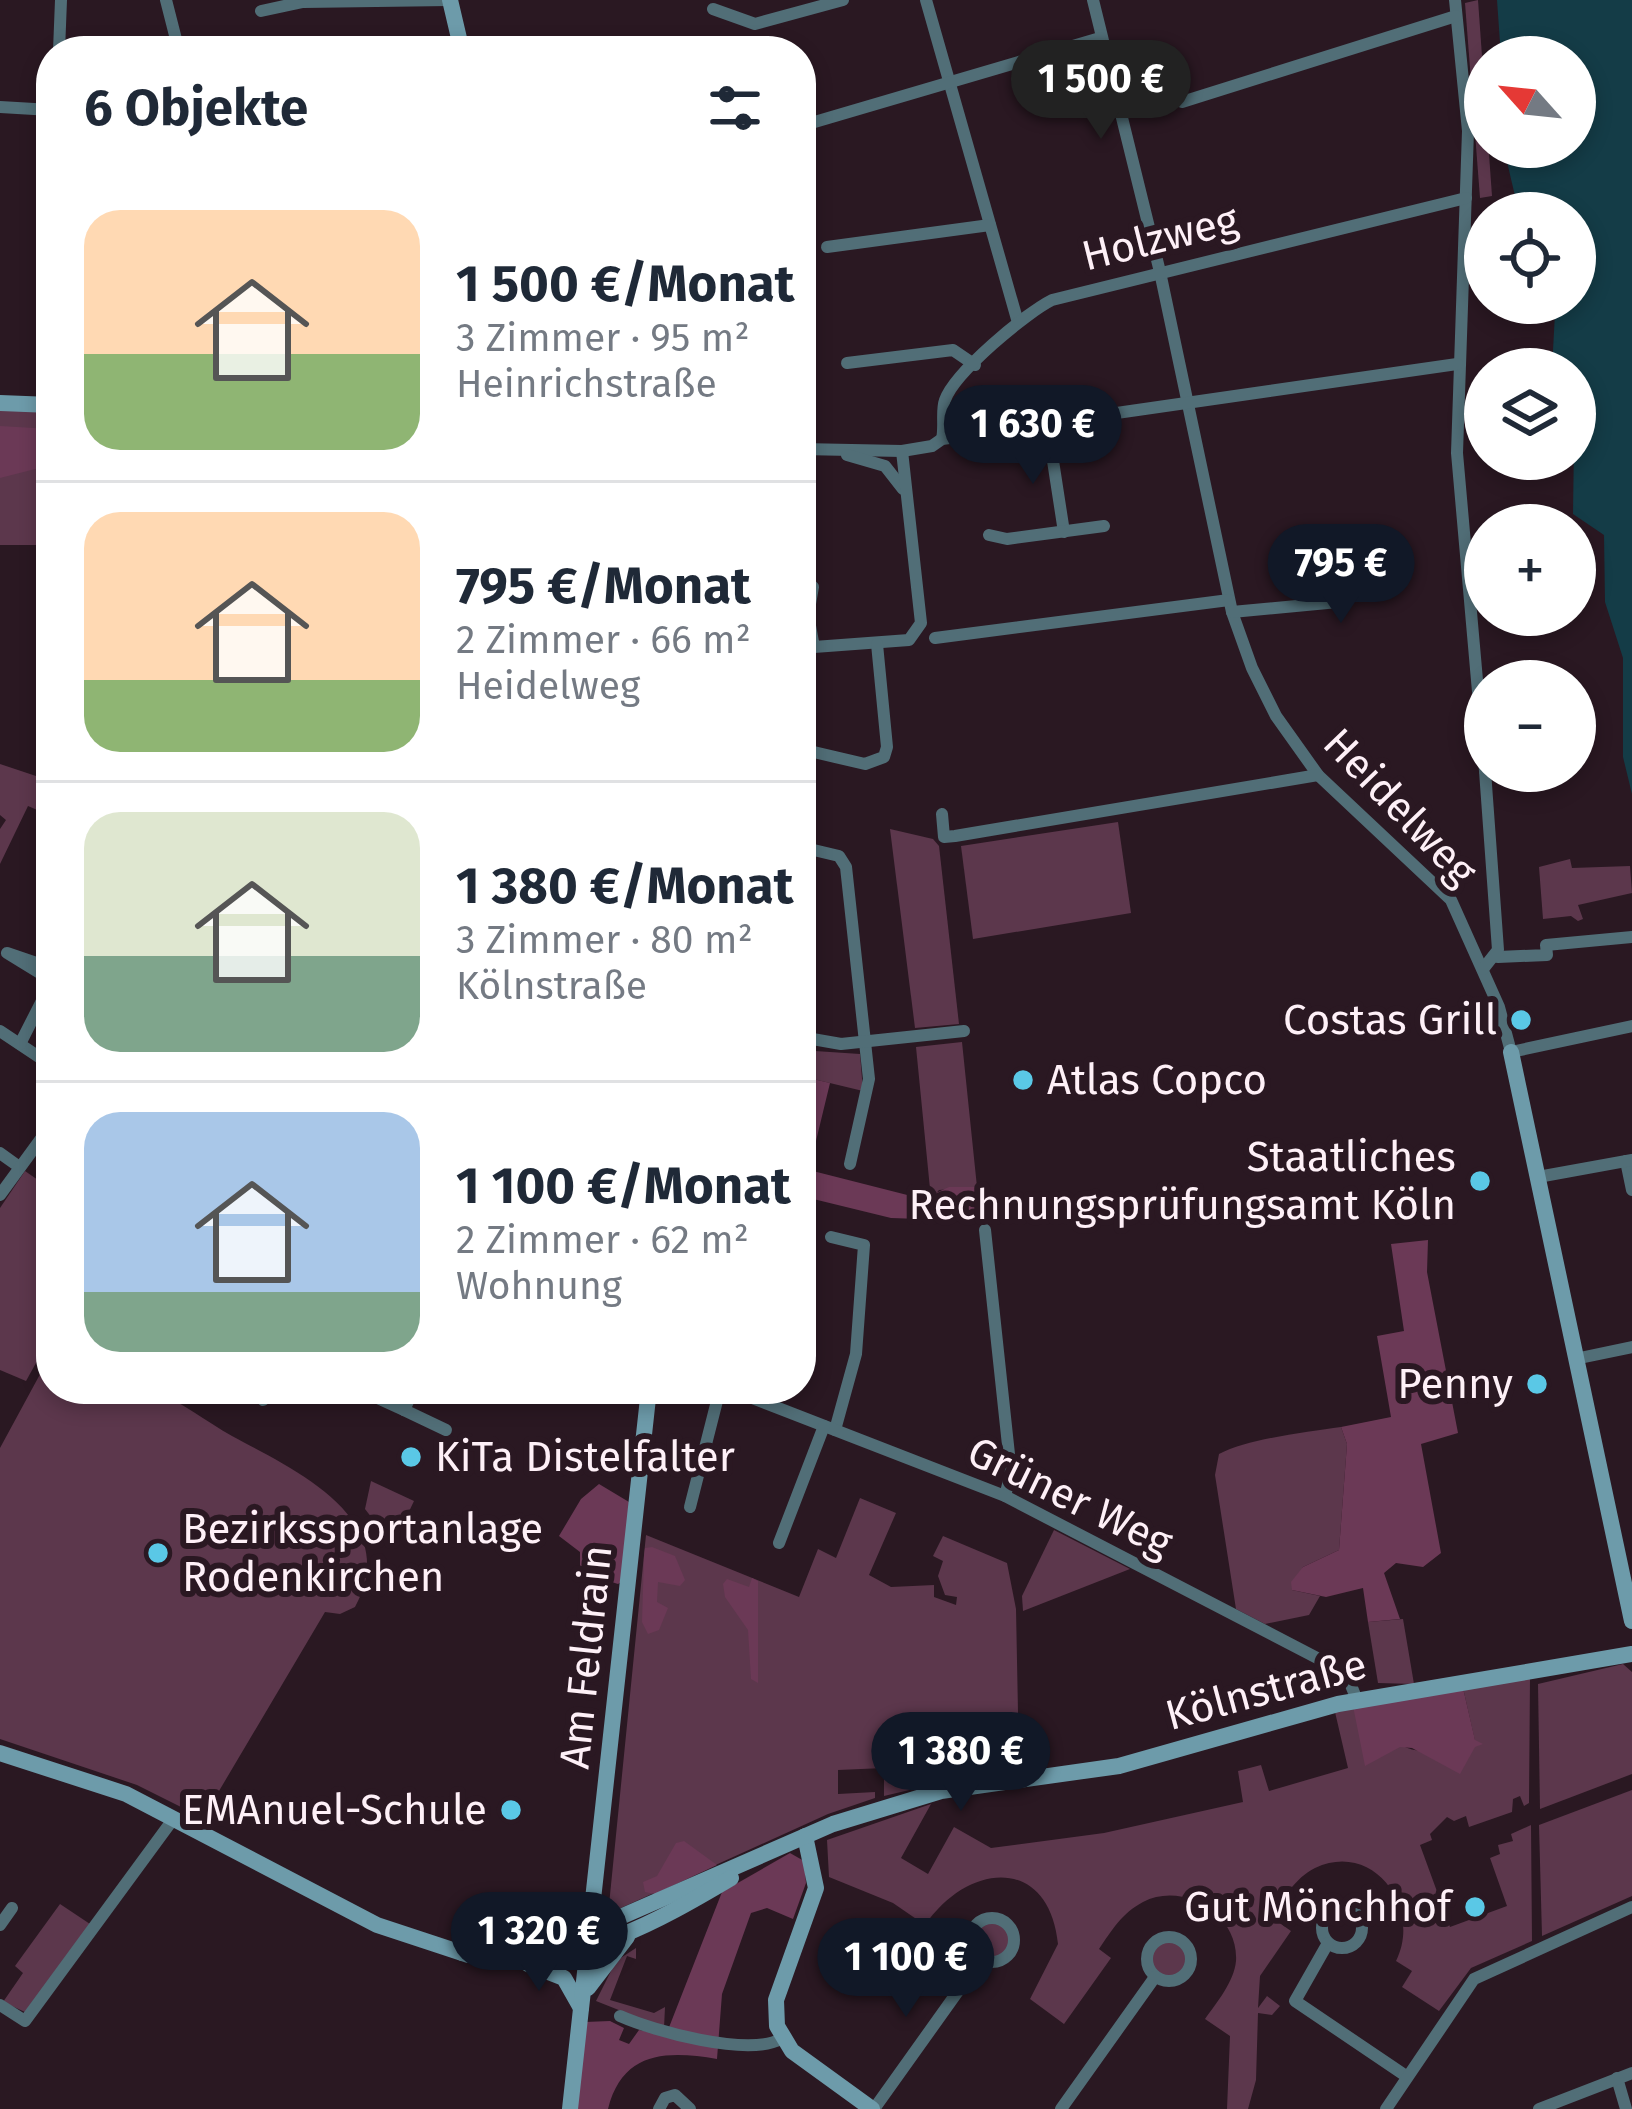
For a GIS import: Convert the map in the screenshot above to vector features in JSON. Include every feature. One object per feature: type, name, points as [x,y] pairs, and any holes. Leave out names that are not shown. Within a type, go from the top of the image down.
[{"type":"street","points":[[59,36],[61,0]]},
{"type":"street","points":[[166,0],[175,36]]},
{"type":"street","points":[[261,11],[291,1],[450,0],[458,36]]},
{"type":"street","points":[[713,8],[754,25],[843,0]]},
{"type":"street","points":[[926,0],[1017,320]]},
{"type":"street","name":"Heidelweg","points":[[1093,0],[1160,272],[1231,606],[1265,695],[1318,775],[1443,890],[1483,969],[1511,1052]]},
{"type":"street","points":[[1455,0],[1468,131],[1466,192]]},
{"type":"street","points":[[1182,101],[1456,16]]},
{"type":"street","points":[[816,122],[1100,38]]},
{"type":"street","points":[[0,107],[36,109]]},
{"type":"street","name":"Holzweg","points":[[942,439],[945,399],[1017,320],[1052,300],[1464,198]]},
{"type":"street","points":[[827,247],[990,225]]},
{"type":"street","points":[[1464,235],[1457,453],[1475,660]]},
{"type":"street","points":[[847,363],[953,350],[975,365]]},
{"type":"street","points":[[816,449],[902,451],[932,446],[942,439],[988,434],[1010,441],[1049,436],[1077,431],[1082,418],[1457,364]]},
{"type":"street","points":[[0,403],[36,404]]},
{"type":"street","points":[[1049,436],[1064,532]]},
{"type":"street","points":[[834,450],[891,470],[907,495]]},
{"type":"street","points":[[816,647],[909,640],[918,634],[902,451]]},
{"type":"street","points":[[988,535],[1007,538],[1104,526]]},
{"type":"street","points":[[935,638],[1231,606],[1338,602],[1338,532]]},
{"type":"street","points":[[816,752],[871,765],[884,757],[887,747],[877,644]]},
{"type":"street","points":[[942,814],[944,837],[1318,775]]},
{"type":"street","points":[[1486,792],[1498,957]]},
{"type":"street","points":[[816,853],[844,861],[864,1042],[867,1092],[850,1164]]},
{"type":"street","points":[[1483,969],[1498,957],[1547,955],[1546,945],[1632,937]]},
{"type":"street","points":[[36,963],[7,953],[36,971]]},
{"type":"street","points":[[20,1045],[36,1012]]},
{"type":"street","points":[[1632,1026],[1511,1052],[1632,1621]]},
{"type":"street","points":[[0,1031],[36,1055]]},
{"type":"street","points":[[816,1038],[864,1042],[964,1031]]},
{"type":"street","points":[[0,1195],[36,1144]]},
{"type":"street","points":[[0,1153],[18,1166]]},
{"type":"street","points":[[1538,1177],[1629,1160],[1632,1190]]},
{"type":"street","points":[[986,1230],[1012,1473],[1005,1496]]},
{"type":"street","points":[[779,1543],[830,1428],[856,1354],[864,1245],[831,1237]]},
{"type":"street","points":[[1575,1359],[1632,1347]]},
{"type":"street","points":[[389,1404],[446,1430]]},
{"type":"street","points":[[404,1411],[407,1404]]},
{"type":"street","name":"Am Feldrain","points":[[570,2109],[647,1404]]},
{"type":"street","points":[[690,1507],[720,1404]]},
{"type":"street","name":"Grüner Weg","points":[[765,1404],[1005,1496],[1346,1673],[1357,1700]]},
{"type":"street","name":"Kölnstraße","points":[[590,1940],[805,1836],[955,1788],[1119,1766],[1357,1700],[1632,1654]]},
{"type":"street","points":[[0,1753],[126,1794],[377,1925],[461,1953],[516,1960],[564,1978],[583,2001],[628,1936]]},
{"type":"street","points":[[0,2005],[25,2021],[174,1818]]},
{"type":"street","points":[[805,1836],[816,1888],[776,2000],[782,2039],[873,2109],[981,1959]]},
{"type":"street","name":"Kölnstraße","points":[[590,1940],[628,1936],[783,1846]]},
{"type":"street","points":[[1386,2109],[1474,1978],[1632,1906]]},
{"type":"street","points":[[0,1925],[12,1908]]},
{"type":"street","points":[[461,1953],[590,1940]]},
{"type":"street","points":[[516,1960],[590,1940]]},
{"type":"street","points":[[1328,1943],[1295,2001],[1406,2076]]},
{"type":"street","points":[[1062,2109],[1154,1976]]},
{"type":"street","points":[[627,2041],[626,2020],[745,2047],[782,2039]]},
{"type":"street","points":[[1539,2109],[1632,2073]]},
{"type":"street","points":[[1617,2078],[1626,2109]]},
{"type":"street","points":[[658,2109],[675,2095],[690,2109]]},
{"type":"shaded area","points":[[1478,0],[1481,36],[1468,36],[1465,3]]},
{"type":"shaded area","points":[[1478,168],[1490,168],[1492,192],[1480,192]]},
{"type":"shaded area","points":[[0,410],[36,411],[36,545],[0,545]]},
{"type":"shaded area","points":[[0,426],[36,428],[36,469],[0,478]]},
{"type":"shaded area","points":[[0,764],[36,776],[36,809],[28,806],[0,864],[0,829],[6,820],[0,815]]},
{"type":"shaded area","points":[[1118,822],[1131,913],[973,939],[961,846]]},
{"type":"shaded area","points":[[890,829],[933,839],[939,846],[959,1024],[915,1028]]},
{"type":"shaded area","points":[[1570,859],[1572,868],[1630,866],[1632,893],[1578,905],[1583,919],[1578,921],[1571,916],[1543,919],[1539,867]]},
{"type":"shaded area","points":[[962,1042],[977,1187],[939,1190],[931,1199],[916,1047]]},
{"type":"shaded area","points":[[816,1051],[860,1054],[863,1091],[816,1080]]},
{"type":"shaded area","points":[[816,1080],[830,1083],[816,1141]]},
{"type":"shaded area","points":[[25,1171],[36,1179],[36,1363],[26,1381],[0,1370],[0,1208]]},
{"type":"shaded area","points":[[816,1172],[923,1199],[949,1187],[977,1187],[979,1221],[891,1218],[816,1200]]},
{"type":"shaded area","points":[[1428,1240],[1427,1272],[1458,1433],[1421,1444],[1441,1553],[1423,1567],[1396,1563],[1384,1573],[1400,1619],[1368,1622],[1363,1588],[1326,1597],[1292,1590],[1291,1582],[1303,1567],[1339,1550],[1347,1444],[1341,1427],[1391,1417],[1377,1336],[1404,1331],[1391,1244]]},
{"type":"shaded area","name":"Bezirkssportanlage Rodenkirchen","points":[[36,1382],[36,1404],[181,1404],[310,1481],[353,1522],[365,1547],[366,1575],[355,1607],[340,1614],[325,1612],[203,1818],[137,1785],[0,1739],[0,1448]]},
{"type":"shaded area","points":[[1341,1427],[1347,1444],[1339,1550],[1303,1567],[1292,1590],[1320,1596],[1309,1615],[1265,1624],[1236,1609],[1215,1475],[1219,1454],[1261,1440]]},
{"type":"shaded area","points":[[371,1481],[414,1501],[393,1545],[365,1509]]},
{"type":"shaded area","points":[[599,1484],[629,1502],[625,1579],[618,1584],[580,1572],[580,1552],[559,1536],[581,1499]]},
{"type":"shaded area","points":[[860,1498],[896,1513],[869,1575],[891,1587],[934,1585],[934,1597],[956,1605],[957,1597],[945,1595],[938,1576],[943,1561],[933,1556],[943,1536],[1007,1563],[1016,1609],[1019,1764],[884,1796],[884,1768],[838,1770],[838,1794],[875,1792],[875,1798],[828,1814],[612,1912],[609,1905],[646,1535],[799,1597],[818,1549],[836,1558]]},
{"type":"shaded area","points":[[1054,1530],[1130,1569],[1023,1611],[1022,1596]]},
{"type":"shaded area","points":[[645,1548],[675,1556],[685,1580],[680,1586],[658,1582],[657,1602],[668,1608],[659,1630],[648,1634],[642,1622],[644,1556]]},
{"type":"shaded area","points":[[752,1578],[758,1581],[758,1683],[751,1679],[748,1630],[725,1597],[723,1584],[727,1579],[749,1587]]},
{"type":"shaded area","points":[[1403,1619],[1414,1684],[1378,1683],[1368,1622]]},
{"type":"shaded area","points":[[1623,1664],[1632,1672],[1632,1774],[1540,1809],[1538,1684]]},
{"type":"shaded area","points":[[1530,1677],[1529,1803],[1524,1806],[1520,1796],[1513,1799],[1512,1812],[1469,1827],[1466,1816],[1454,1821],[1447,1817],[1430,1834],[1432,1840],[1420,1845],[1450,1927],[1507,1906],[1490,1858],[1500,1854],[1498,1845],[1513,1841],[1511,1834],[1531,1825],[1532,1941],[1471,1968],[1439,2011],[1402,1987],[1412,1971],[1396,1961],[1403,1921],[1388,1885],[1357,1864],[1337,1862],[1308,1872],[1271,1917],[1291,1931],[1260,1976],[1258,2008],[1267,1996],[1280,2006],[1272,2015],[1258,2013],[1256,2080],[1248,2109],[1227,2109],[1230,2036],[1205,2019],[1228,1984],[1236,1961],[1228,1929],[1206,1906],[1191,1899],[1159,1897],[1129,1911],[1099,1949],[1111,1958],[1064,2024],[1030,1999],[1058,1944],[1052,1915],[1040,1895],[1024,1882],[984,1880],[963,1889],[925,1925],[893,1903],[829,1877],[827,1840],[931,1804],[901,1858],[928,1874],[954,1827],[991,1848],[1104,1833],[1243,1802],[1238,1771],[1261,1765],[1269,1791],[1348,1768],[1335,1712],[1353,1706],[1408,1748],[1434,1750],[1475,1741],[1463,1688]]},
{"type":"shaded area","points":[[1463,1688],[1475,1740],[1483,1744],[1475,1747],[1460,1774],[1412,1748],[1400,1747],[1365,1766],[1353,1706]]},
{"type":"shaded area","points":[[1632,1790],[1632,1896],[1542,1936],[1539,1825]]},
{"type":"shaded area","points":[[684,1841],[717,1865],[655,1894],[645,1892],[643,1882],[657,1876],[676,1843]]},
{"type":"shaded area","points":[[790,1853],[804,1861],[806,1883],[793,1919],[767,1908],[751,1913],[722,1994],[717,2059],[681,2055],[650,2059],[624,2075],[608,2109],[576,2109],[585,2022],[610,2021],[624,2028],[619,2040],[629,2044],[639,2030],[666,2035],[722,1892]]},
{"type":"shaded area","points":[[60,1904],[90,1924],[25,2012],[3,2002],[23,1973],[15,1966]]},
{"type":"shaded area","points":[[992,1922],[1005,1927],[1010,1940],[1005,1953],[992,1958],[979,1953],[974,1940],[979,1927]]},
{"type":"shaded area","points":[[1169,1941],[1182,1947],[1188,1960],[1182,1973],[1169,1979],[1156,1973],[1150,1960],[1156,1947]]},
{"type":"shaded area","points":[[636,1948],[636,1959],[627,1956],[610,2000],[654,2013],[665,2007],[664,2028],[596,2001],[616,1961]]},
{"type":"water","points":[[1497,0],[1632,0],[1632,794],[1623,757],[1623,658],[1605,602],[1604,535],[1596,530],[1596,504],[1573,504],[1573,480],[1596,480],[1596,348],[1553,348],[1554,324],[1596,324],[1596,192],[1514,192],[1508,168],[1596,168],[1596,36],[1500,36]]},
{"type":"place","name":"Costas Grill","points":[[1521,1020]]},
{"type":"place","name":"Atlas Copco","points":[[1023,1080]]},
{"type":"place","name":"Staatliches Rechnungsprüfungsamt Köln","points":[[1480,1181]]},
{"type":"place","name":"Penny","points":[[1537,1384]]},
{"type":"place","name":"KiTa Distelfalter","points":[[411,1457]]},
{"type":"place","name":"Bezirkssportanlage Rodenkirchen","points":[[158,1553]]},
{"type":"place","name":"EMAnuel-Schule","points":[[511,1810]]},
{"type":"place","name":"Gut Mönchhof","points":[[1475,1907]]}]
